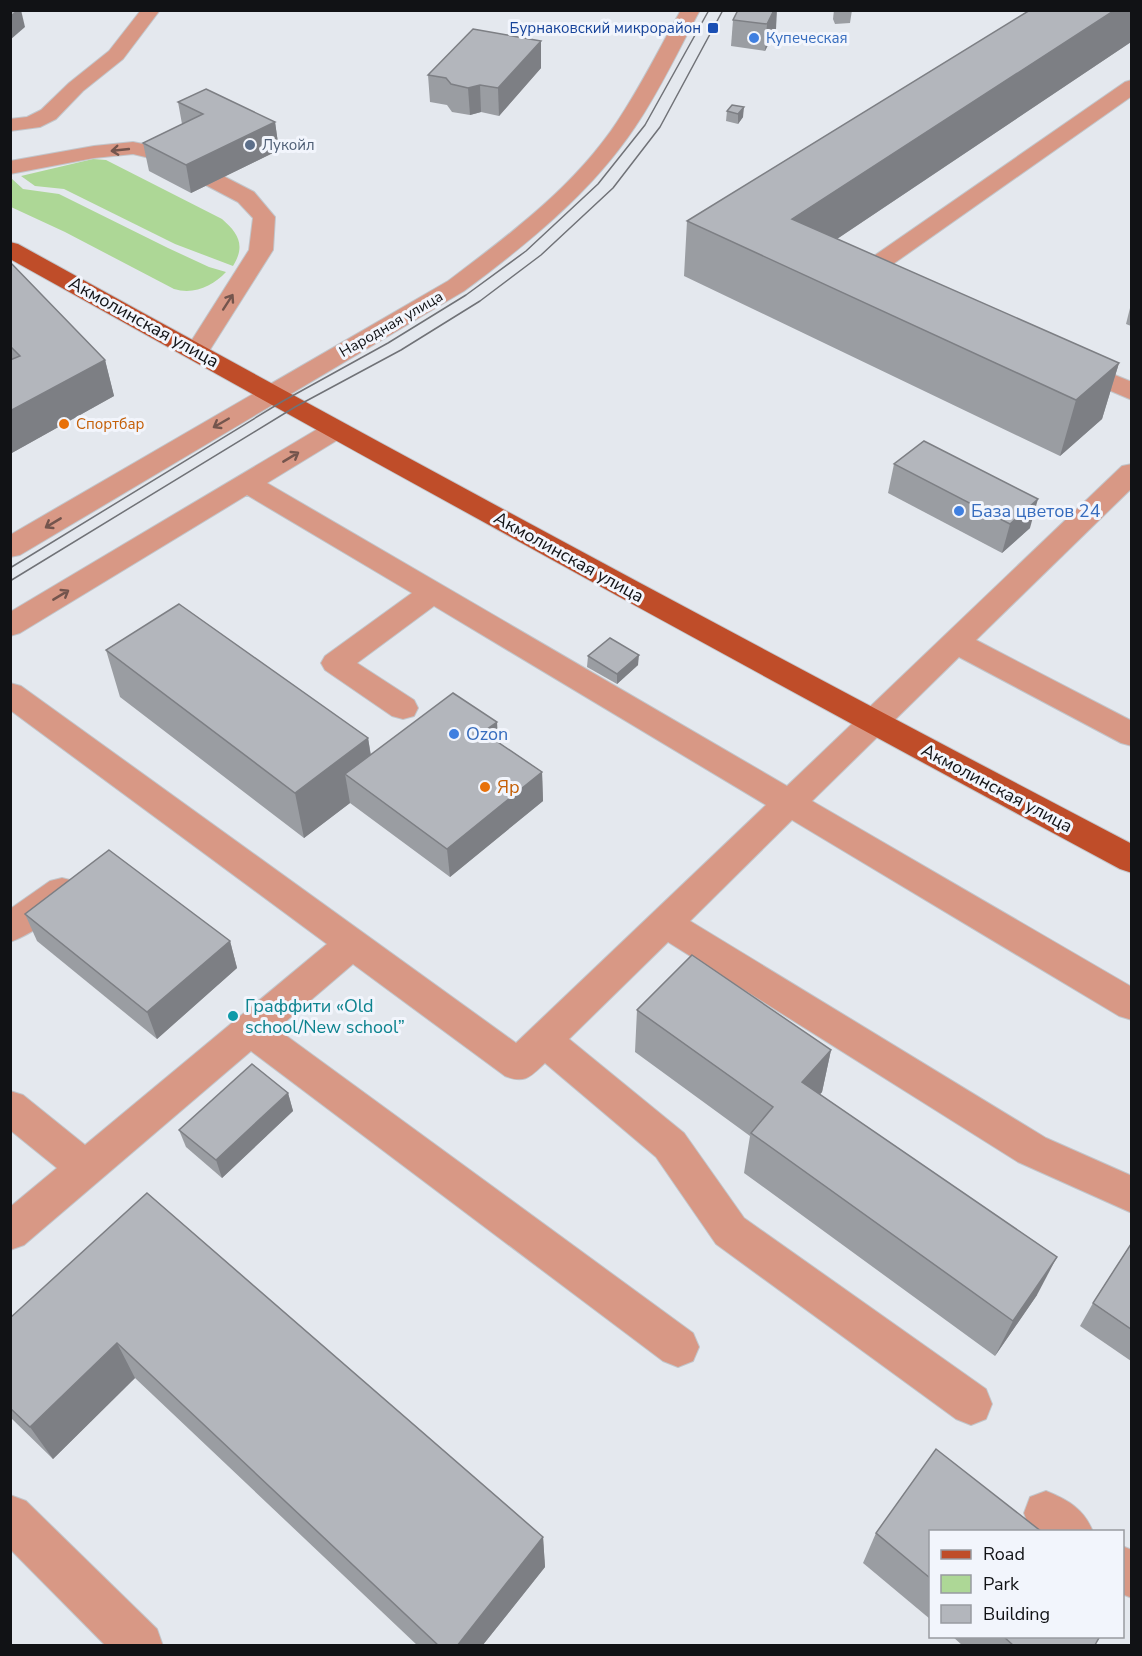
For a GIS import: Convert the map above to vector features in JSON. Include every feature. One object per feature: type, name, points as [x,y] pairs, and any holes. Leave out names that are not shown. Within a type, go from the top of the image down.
[{"type":"main road","name":"Акмолинская улица","points":[[10,249],[335,430],[1131,860]]},
{"type":"street","points":[[18,125],[51,113],[75,88],[116,56],[151,10]]},
{"type":"street","name":"Народная улица","points":[[10,548],[456,286],[507,248],[552,209],[588,172],[626,125],[692,10]]},
{"type":"street","points":[[909,291],[866,272],[1131,86]]},
{"type":"street","points":[[10,168],[94,152],[133,148],[165,155],[246,197],[264,217],[261,250],[196,351]]},
{"type":"street","points":[[1057,358],[1131,392]]},
{"type":"street","points":[[10,626],[335,430]]},
{"type":"street","points":[[10,694],[518,1065],[1131,472]]},
{"type":"street","points":[[247,483],[1131,1005]]},
{"type":"street","points":[[403,708],[336,663],[432,593]]},
{"type":"street","points":[[955,642],[1131,735]]},
{"type":"street","points":[[10,928],[84,874]]},
{"type":"street","points":[[665,922],[1032,1150],[1131,1195]]},
{"type":"street","points":[[10,1232],[352,944]]},
{"type":"street","points":[[250,1030],[678,1347]]},
{"type":"street","points":[[544,1040],[670,1145],[730,1231],[971,1404]]},
{"type":"street","points":[[10,1107],[86,1168]]},
{"type":"street","points":[[10,1517],[140,1646]]},
{"type":"green space","points":[[93,159],[106,160],[222,219],[236,234],[238,240],[239,252],[233,266],[175,244],[64,189],[35,186],[21,176]]},
{"type":"green space","points":[[11,178],[23,189],[59,194],[168,248],[209,267],[226,272],[203,288],[189,291],[174,289],[65,232],[11,207]]},
{"type":"building","points":[[10,10],[18,10],[10,17]]},
{"type":"building","points":[[738,10],[774,10],[767,24],[733,20]]},
{"type":"building","points":[[1030,10],[1115,10],[792,219],[1119,363],[1076,400],[687,221]]},
{"type":"building","points":[[473,29],[541,41],[498,88],[480,85],[468,88],[451,84],[446,78],[428,75]]},
{"type":"building","points":[[206,89],[275,122],[186,165],[143,143],[203,114],[178,102]]},
{"type":"building","points":[[732,105],[744,107],[738,114],[727,111]]},
{"type":"building","points":[[10,262],[105,360],[10,411],[10,360],[20,356],[10,346]]},
{"type":"building","points":[[924,441],[1038,499],[1010,524],[894,464]]},
{"type":"building","points":[[179,604],[368,738],[295,793],[106,650]]},
{"type":"building","points":[[610,638],[639,655],[617,674],[588,656]]},
{"type":"building","points":[[453,693],[497,722],[483,732],[542,772],[447,849],[345,774]]},
{"type":"building","points":[[109,850],[230,941],[147,1012],[25,914]]},
{"type":"building","points":[[692,955],[831,1050],[802,1082],[1057,1257],[1013,1321],[751,1133],[773,1107],[637,1010]]},
{"type":"building","points":[[252,1064],[288,1093],[216,1160],[179,1130]]},
{"type":"building","points":[[147,1193],[543,1537],[457,1646],[439,1646],[117,1343],[30,1427],[10,1408],[10,1318]]},
{"type":"building","points":[[1131,1244],[1131,1329],[1093,1303]]},
{"type":"building","points":[[936,1449],[1039,1530],[929,1530],[929,1577],[876,1533]]},
{"type":"building","points":[[1005,1638],[1099,1638],[1096,1646],[1014,1646]]},
{"type":"tram line","points":[[10,568],[283,401],[388,343],[466,295],[526,251],[598,184],[645,125],[709,10]]},
{"type":"tram line","points":[[10,581],[295,407],[401,350],[480,301],[541,255],[613,188],[660,127],[723,10]]},
{"type":"place","name":"Бурнаковский микрорайон","points":[[713,28]]},
{"type":"place","name":"Купеческая","points":[[754,38]]},
{"type":"place","name":"Лукойл","points":[[250,145]]},
{"type":"place","name":"Спортбар","points":[[64,424]]},
{"type":"place","name":"База цветов 24","points":[[959,511]]},
{"type":"place","name":"Ozon","points":[[454,734]]},
{"type":"place","name":"Яр","points":[[485,787]]},
{"type":"place","name":"Граффити «Old school/New school”","points":[[233,1016]]}]
